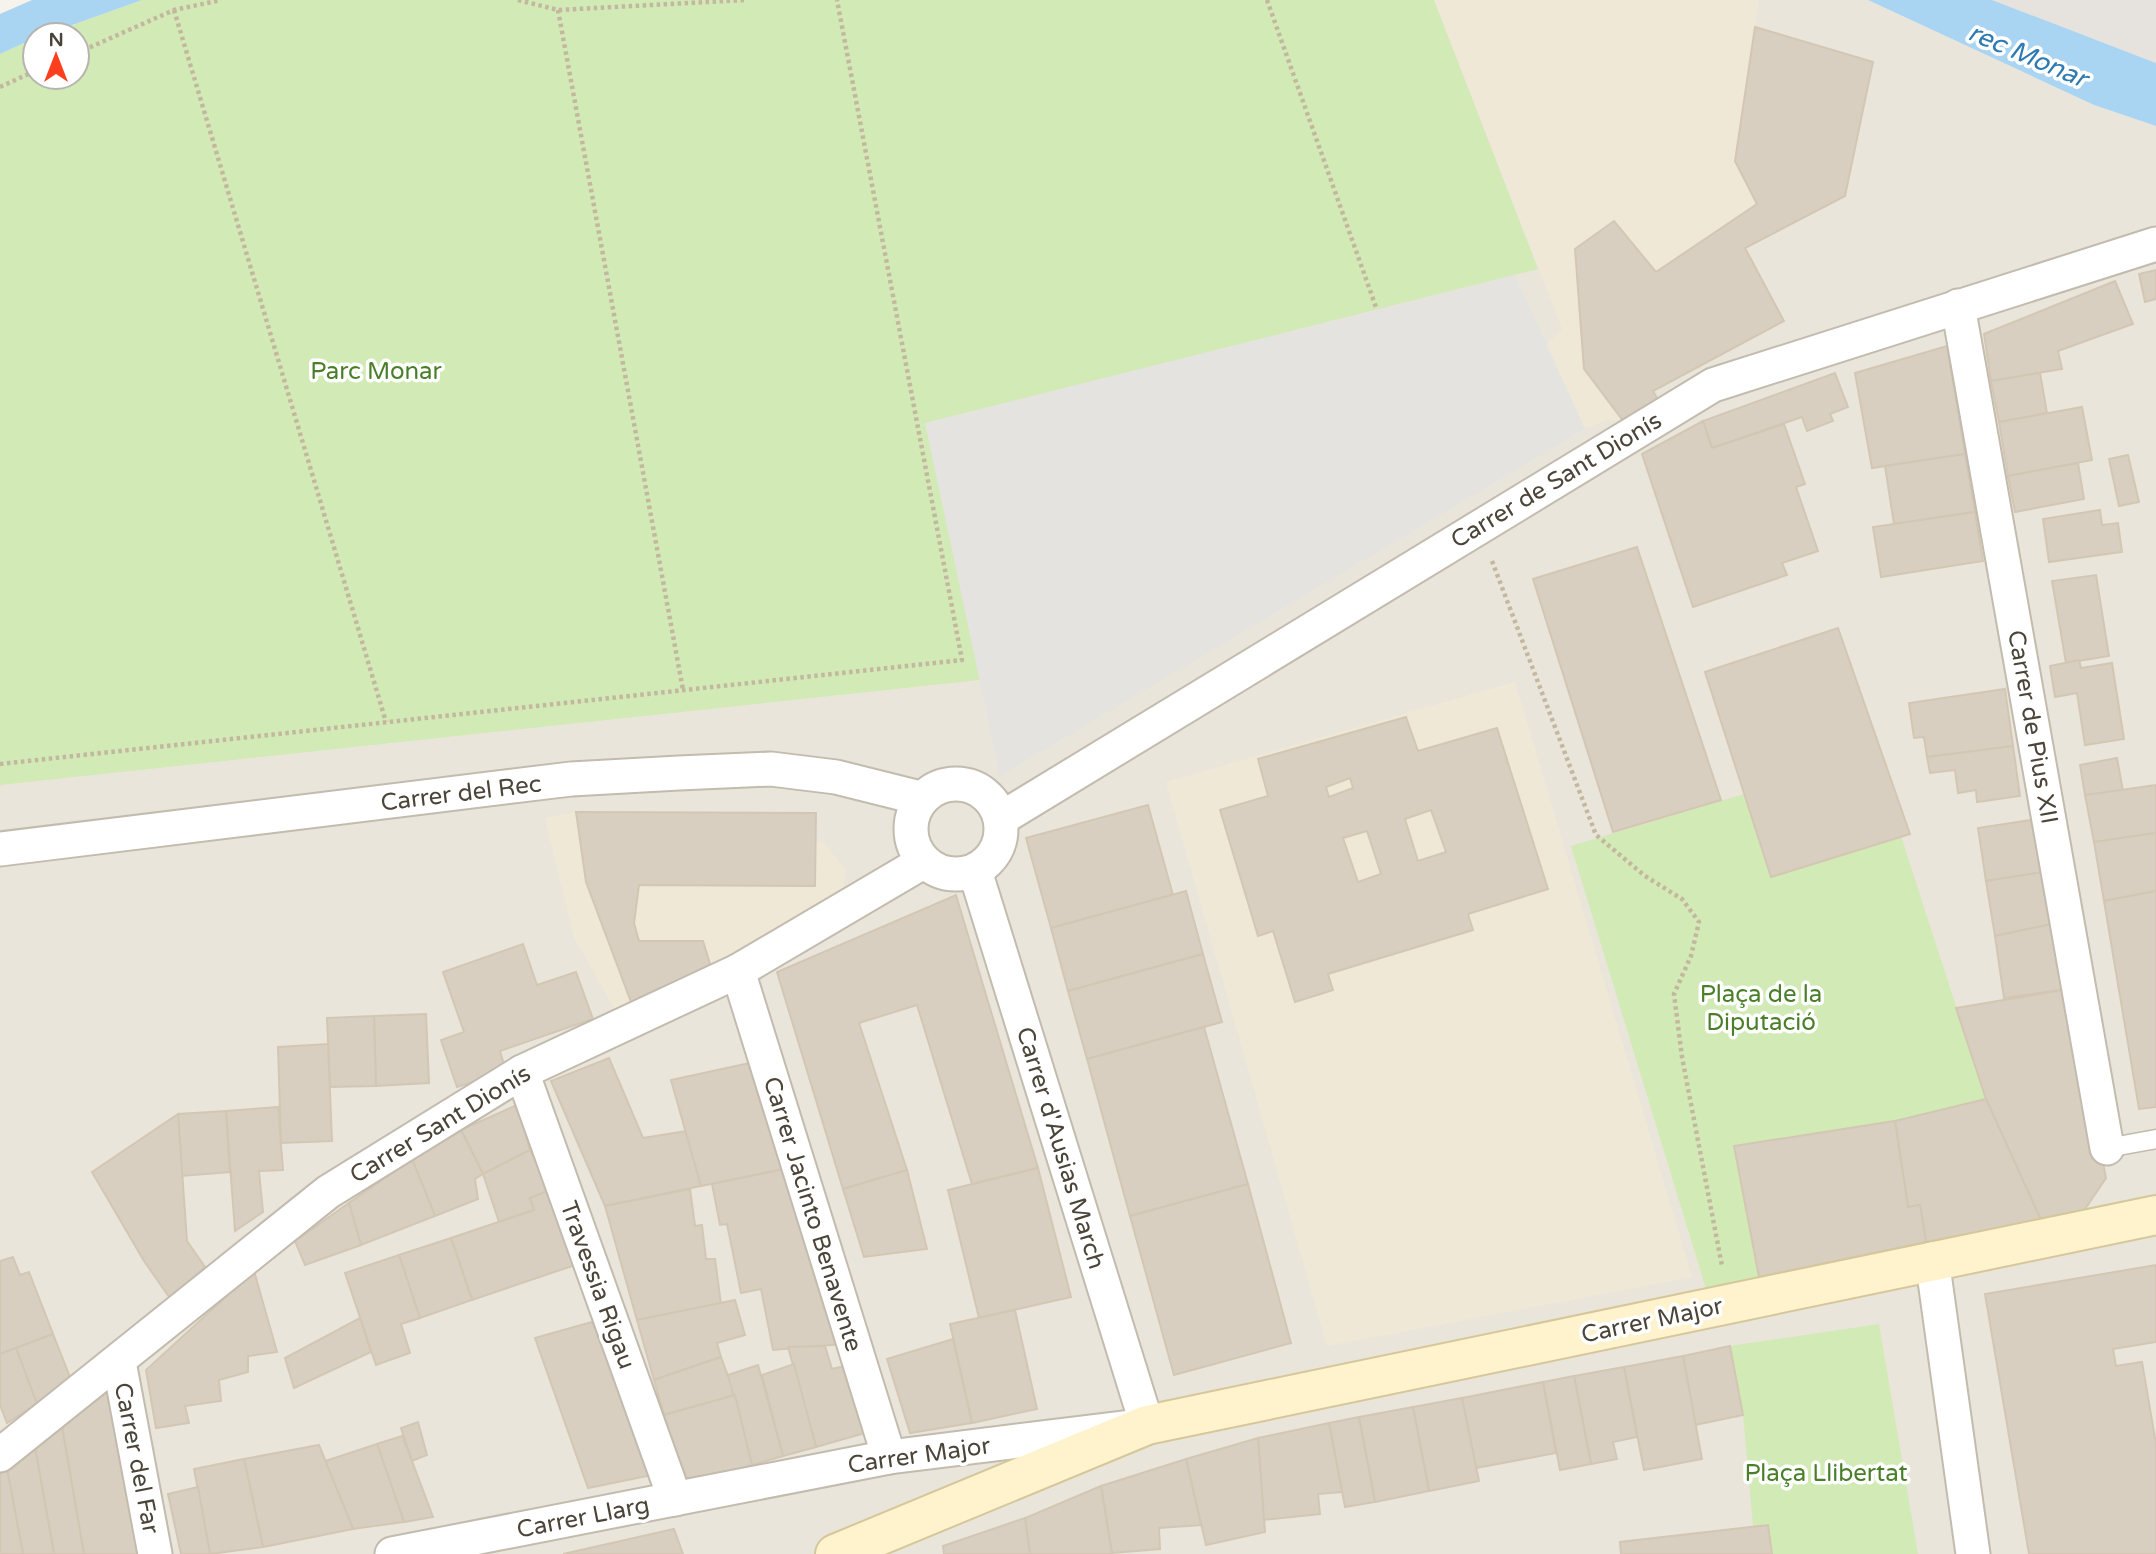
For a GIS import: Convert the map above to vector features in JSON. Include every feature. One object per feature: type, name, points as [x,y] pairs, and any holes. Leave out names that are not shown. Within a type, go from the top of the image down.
[{"type":"street","name":"Carrer de Sant Dionís","points":[[1002,818],[1713,385],[2156,244]]},
{"type":"street","name":"Carrer de Pius XII","points":[[1958,306],[2108,1148]]},
{"type":"street","name":"Carrer del Rec","points":[[0,849],[571,779],[771,769],[836,777],[920,797]]},
{"type":"street","points":[[947,782],[978,786],[1002,818],[1002,839],[992,858],[975,871],[948,874],[923,862],[909,830],[920,797],[947,782]]},
{"type":"street","name":"Carrer Sant Dionís","points":[[0,1455],[328,1192],[522,1072],[738,971],[923,862]]},
{"type":"street","name":"Carrer d'Ausias March","points":[[975,871],[1147,1425]]},
{"type":"street","name":"Carrer Jacinto Benavente","points":[[738,971],[889,1457]]},
{"type":"street","name":"Travessia Rigau","points":[[522,1072],[684,1497]]},
{"type":"street","name":"Carrer Major","points":[[684,1497],[889,1457],[1147,1425],[1932,1259],[2156,1215]]},
{"type":"street","points":[[1932,1259],[1973,1554]]},
{"type":"street","name":"Carrer del Far","points":[[119,1362],[155,1554]]},
{"type":"street","name":"Carrer Major","points":[[835,1554],[1147,1425]]},
{"type":"street","name":"Carrer Llarg","points":[[392,1554],[684,1497]]},
{"type":"lane","points":[[2108,1148],[2156,1139]]},
{"type":"path","points":[[91,47],[174,10],[221,0]]},
{"type":"path","points":[[518,0],[558,10],[745,0]]},
{"type":"path","points":[[0,764],[962,660],[836,0]]},
{"type":"path","points":[[1267,0],[1377,310]]},
{"type":"path","points":[[174,10],[386,722]]},
{"type":"path","points":[[558,10],[683,690]]},
{"type":"path","points":[[0,87],[21,77]]},
{"type":"path","points":[[1480,527],[1596,835],[1644,876],[1682,899],[1699,922],[1691,956],[1674,994],[1682,1056],[1730,1303]]},
{"type":"shaded area","points":[[142,0],[1868,0],[2094,105],[2156,126],[2156,1554],[0,1554],[0,54],[21,44],[21,91],[91,91],[91,21],[83,21]]},
{"type":"shaded area","points":[[1434,0],[1759,0],[1755,27],[1873,62],[1845,196],[1746,248],[1784,321],[1653,390],[1660,403],[1624,422],[1609,419],[1585,429],[1546,345],[1562,329]]},
{"type":"shaded area","points":[[1992,0],[2156,0],[2156,63],[1999,3]]},
{"type":"shaded area","points":[[1515,275],[1585,429],[1000,776],[925,423]]},
{"type":"shaded area","points":[[1515,682],[1692,1277],[1327,1346],[1166,782]]},
{"type":"shaded area","points":[[576,812],[816,813],[813,838],[824,843],[846,870],[843,892],[746,952],[615,1009],[574,938],[545,818]]},
{"type":"green space","name":"Parc Monar","points":[[142,0],[1434,0],[1538,269],[926,423],[980,680],[0,785],[0,54],[21,44],[21,91],[91,91],[91,21],[83,21]]},
{"type":"green space","name":"Plaça de la Diputació","points":[[1744,794],[1772,877],[1901,836],[1986,1099],[1895,1121],[1734,1146],[1759,1277],[1706,1289],[1571,846]]},
{"type":"green space","name":"Plaça Llibertat","points":[[1879,1324],[1918,1554],[1772,1554],[1768,1525],[1753,1526],[1743,1415],[1730,1346]]},
{"type":"water","points":[[32,0],[142,0],[83,21],[21,21],[21,44],[0,54],[0,14]]},
{"type":"water","name":"rec Monar","points":[[1868,0],[1992,0],[2156,63],[2156,126],[2094,105]]},
{"type":"building","points":[[1755,27],[1873,62],[1845,196],[1745,248],[1784,321],[1653,391],[1660,403],[1624,422],[1584,369],[1575,249],[1614,221],[1656,272],[1757,204],[1735,161]]},
{"type":"building","points":[[2156,270],[2156,299],[2145,302],[2139,274]]},
{"type":"building","points":[[2115,281],[2133,324],[2058,351],[2062,369],[1991,381],[1984,334]]},
{"type":"building","points":[[1947,346],[1965,454],[1872,468],[1855,373]]},
{"type":"building","points":[[1835,373],[1848,407],[1830,414],[1833,421],[1807,431],[1802,417],[1712,448],[1703,421]]},
{"type":"building","points":[[2040,373],[2047,413],[1999,422],[1991,381]]},
{"type":"building","points":[[2082,407],[2092,460],[2008,476],[1999,422]]},
{"type":"building","points":[[1703,421],[1712,448],[1784,424],[1805,484],[1796,487],[1818,551],[1782,563],[1787,575],[1693,607],[1642,454]]},
{"type":"building","points":[[1965,454],[1975,512],[1894,524],[1885,466]]},
{"type":"building","points":[[2128,455],[2139,502],[2119,506],[2109,459]]},
{"type":"building","points":[[2078,463],[2084,499],[2015,512],[2008,476]]},
{"type":"building","points":[[2100,510],[2102,525],[2118,523],[2122,552],[2049,562],[2043,519]]},
{"type":"building","points":[[1975,512],[1983,561],[1881,577],[1873,527]]},
{"type":"building","points":[[1637,547],[1721,800],[1613,832],[1533,579]]},
{"type":"building","points":[[2096,575],[2109,656],[2066,663],[2052,581]]},
{"type":"building","points":[[1838,628],[1910,834],[1771,877],[1705,672]]},
{"type":"building","points":[[2079,660],[2081,668],[2112,663],[2124,739],[2085,745],[2077,693],[2055,697],[2050,666]]},
{"type":"building","points":[[2005,689],[2013,746],[1927,757],[1924,737],[1914,738],[1909,703]]},
{"type":"building","points":[[1406,717],[1418,751],[1497,728],[1548,889],[1468,914],[1473,930],[1328,974],[1333,990],[1295,1002],[1273,931],[1258,936],[1220,810],[1268,796],[1258,759]],"holes":[[[1350,778],[1353,788],[1329,797],[1326,787]],[[1431,810],[1446,852],[1418,861],[1405,819]],[[1367,831],[1381,874],[1358,882],[1343,838]]]},
{"type":"building","points":[[2013,746],[2020,796],[1977,802],[1976,790],[1958,793],[1955,770],[1930,773],[1927,757]]},
{"type":"building","points":[[2117,758],[2123,791],[2085,795],[2080,765]]},
{"type":"building","points":[[2156,785],[2156,833],[2094,842],[2085,795]]},
{"type":"building","points":[[1148,805],[1173,895],[1051,928],[1026,838]]},
{"type":"building","points":[[576,812],[816,813],[815,886],[639,885],[634,923],[639,941],[703,941],[711,967],[631,1002],[586,882]]},
{"type":"building","points":[[2031,820],[2043,872],[1986,881],[1978,828]]},
{"type":"building","points":[[2156,833],[2156,891],[2104,901],[2094,842]]},
{"type":"building","points":[[2043,872],[2057,923],[1995,936],[1986,881]]},
{"type":"building","points":[[1186,891],[1203,954],[1068,991],[1051,928]]},
{"type":"building","points":[[2156,891],[2156,1107],[2139,1109],[2104,901]]},
{"type":"building","points":[[956,895],[1038,1168],[972,1184],[917,1005],[859,1023],[907,1170],[843,1189],[777,972]]},
{"type":"building","points":[[2057,923],[2069,989],[2004,998],[1995,936]]},
{"type":"building","points":[[523,944],[537,985],[576,972],[593,1019],[500,1051],[506,1071],[457,1087],[441,1040],[464,1032],[443,972]]},
{"type":"building","points":[[1203,954],[1222,1022],[1087,1059],[1068,991]]},
{"type":"building","points":[[2069,989],[2106,1178],[2083,1212],[2041,1220],[1986,1099],[1956,1008]]},
{"type":"building","points":[[426,1014],[429,1083],[376,1086],[374,1016]]},
{"type":"building","points":[[374,1016],[376,1086],[330,1087],[327,1018]]},
{"type":"building","points":[[1204,1027],[1248,1184],[1130,1216],[1087,1059]]},
{"type":"building","points":[[328,1044],[332,1141],[281,1143],[278,1047]]},
{"type":"building","points":[[609,1058],[643,1138],[687,1131],[701,1186],[605,1206],[551,1081]]},
{"type":"building","points":[[750,1063],[789,1168],[701,1186],[671,1080]]},
{"type":"building","points":[[1986,1099],[2041,1220],[1926,1242],[1920,1205],[1908,1207],[1895,1121]]},
{"type":"building","points":[[517,1105],[530,1150],[483,1174],[461,1130]]},
{"type":"building","points":[[278,1107],[283,1170],[259,1171],[263,1212],[235,1231],[226,1111]]},
{"type":"building","points":[[226,1111],[230,1172],[181,1176],[178,1114]]},
{"type":"building","points":[[178,1114],[187,1241],[205,1267],[172,1301],[144,1261],[92,1172]]},
{"type":"building","points":[[1895,1121],[1908,1207],[1920,1205],[1926,1242],[1759,1277],[1734,1146]]},
{"type":"building","points":[[461,1130],[483,1174],[475,1179],[478,1199],[435,1216],[412,1159]]},
{"type":"building","points":[[530,1150],[550,1190],[530,1198],[534,1210],[499,1222],[483,1174]]},
{"type":"building","points":[[412,1159],[435,1216],[361,1245],[349,1203]]},
{"type":"building","points":[[789,1168],[842,1344],[773,1350],[761,1289],[741,1293],[727,1224],[720,1225],[712,1184]]},
{"type":"building","points":[[1038,1168],[1071,1297],[979,1318],[948,1190]]},
{"type":"building","points":[[907,1170],[927,1249],[864,1257],[843,1189]]},
{"type":"building","points":[[1248,1184],[1291,1343],[1174,1375],[1130,1216]]},
{"type":"building","points":[[690,1189],[695,1226],[702,1225],[706,1259],[715,1259],[721,1304],[637,1320],[605,1206]]},
{"type":"building","points":[[550,1190],[575,1265],[472,1300],[451,1238],[534,1210],[530,1198]]},
{"type":"building","points":[[349,1203],[361,1245],[305,1265],[295,1241]]},
{"type":"building","points":[[451,1238],[472,1300],[420,1318],[399,1255]]},
{"type":"building","points":[[399,1255],[420,1318],[401,1324],[410,1353],[376,1365],[345,1273]]},
{"type":"building","points":[[13,1257],[20,1275],[29,1272],[53,1334],[0,1354],[0,1261]]},
{"type":"building","points":[[2156,1265],[2156,1342],[2113,1349],[2116,1366],[2142,1362],[2156,1444],[2156,1554],[2029,1554],[1985,1294]]},
{"type":"building","points":[[254,1271],[277,1352],[248,1356],[248,1372],[219,1380],[221,1401],[185,1406],[189,1423],[156,1428],[146,1370]]},
{"type":"building","points":[[735,1300],[745,1335],[717,1343],[721,1357],[654,1380],[637,1320]]},
{"type":"building","points":[[1015,1310],[1037,1409],[972,1423],[950,1324]]},
{"type":"building","points":[[360,1318],[371,1352],[294,1388],[285,1358]]},
{"type":"building","points":[[592,1322],[652,1475],[588,1488],[535,1338]]},
{"type":"building","points":[[53,1334],[72,1382],[37,1404],[16,1348]]},
{"type":"building","points":[[953,1339],[972,1423],[910,1433],[887,1359]]},
{"type":"building","points":[[825,1346],[832,1369],[853,1364],[872,1431],[816,1447],[788,1347]]},
{"type":"building","points":[[1730,1346],[1743,1415],[1695,1425],[1683,1356]]},
{"type":"building","points":[[16,1348],[37,1404],[7,1423],[0,1405],[0,1354]]},
{"type":"building","points":[[1683,1356],[1702,1459],[1644,1470],[1624,1367]]},
{"type":"building","points":[[721,1357],[735,1395],[664,1415],[654,1380]]},
{"type":"building","points":[[794,1364],[816,1447],[783,1456],[762,1375]]},
{"type":"building","points":[[758,1365],[783,1456],[752,1465],[728,1375]]},
{"type":"building","points":[[1624,1367],[1637,1437],[1613,1442],[1617,1459],[1591,1464],[1574,1376]]},
{"type":"building","points":[[1574,1376],[1591,1464],[1560,1470],[1543,1382]]},
{"type":"building","points":[[1543,1382],[1556,1453],[1476,1468],[1462,1398]]},
{"type":"building","points":[[117,1384],[147,1554],[84,1554],[62,1427]]},
{"type":"building","points":[[735,1395],[752,1465],[683,1484],[664,1415]]},
{"type":"building","points":[[1462,1398],[1479,1481],[1429,1491],[1413,1407]]},
{"type":"building","points":[[1413,1407],[1429,1491],[1375,1502],[1359,1417]]},
{"type":"building","points":[[1359,1417],[1375,1502],[1345,1507],[1329,1423]]},
{"type":"building","points":[[418,1422],[427,1455],[412,1461],[401,1428]]},
{"type":"building","points":[[1329,1423],[1342,1492],[1318,1494],[1320,1514],[1263,1520],[1258,1438]]},
{"type":"building","points":[[62,1427],[84,1554],[54,1554],[35,1447]]},
{"type":"building","points":[[402,1436],[433,1517],[404,1522],[377,1444]]},
{"type":"building","points":[[1258,1438],[1265,1532],[1206,1545],[1186,1459]]},
{"type":"building","points":[[377,1444],[404,1522],[353,1529],[325,1461]]},
{"type":"building","points":[[319,1445],[353,1529],[263,1547],[244,1459]]},
{"type":"building","points":[[35,1447],[54,1554],[23,1554],[7,1469]]},
{"type":"building","points":[[244,1459],[263,1547],[210,1554],[194,1469]]},
{"type":"building","points":[[1186,1459],[1201,1525],[1159,1528],[1160,1549],[1112,1553],[1101,1486]]},
{"type":"building","points":[[7,1469],[23,1554],[0,1554],[0,1474]]},
{"type":"building","points":[[1101,1486],[1112,1554],[1030,1554],[1025,1518]]},
{"type":"building","points":[[198,1487],[210,1554],[181,1554],[168,1494]]},
{"type":"building","points":[[1025,1518],[1030,1554],[944,1554],[943,1546]]},
{"type":"building","points":[[1768,1525],[1772,1554],[1621,1554],[1620,1542]]},
{"type":"building","points":[[674,1529],[683,1554],[563,1554]]}]
